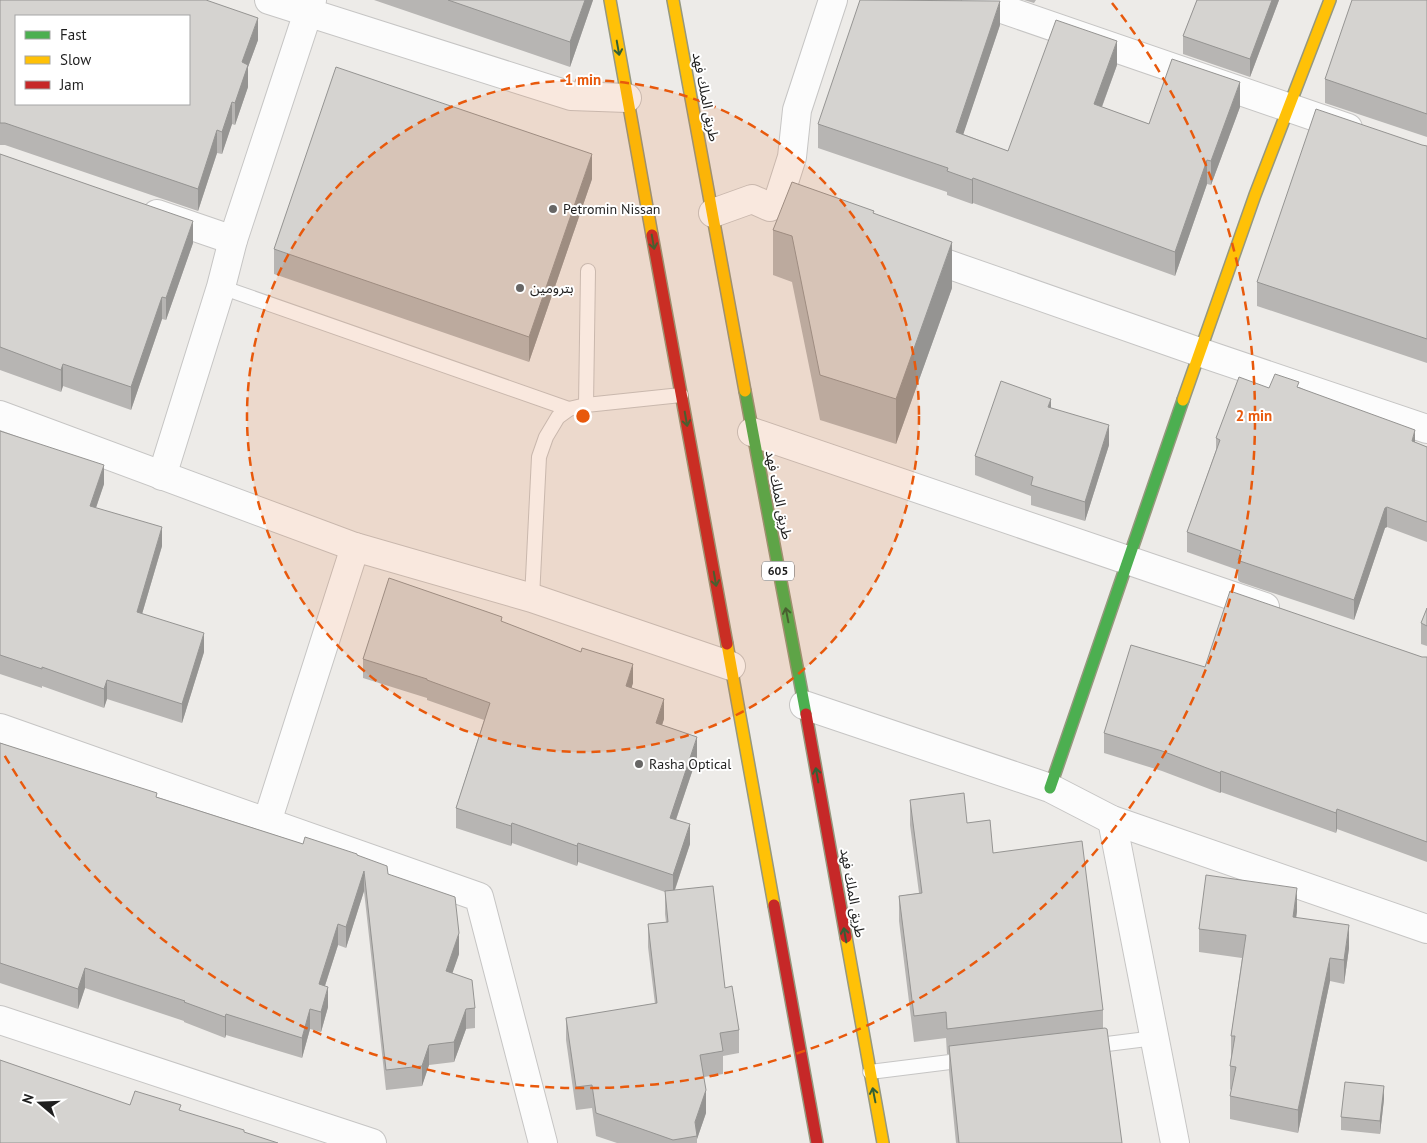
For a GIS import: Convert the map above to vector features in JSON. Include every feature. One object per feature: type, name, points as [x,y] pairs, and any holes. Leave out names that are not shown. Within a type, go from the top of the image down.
[{"type":"main road","points":[[610,0],[817,1143]]},
{"type":"main road","name":"طريق الملك فهد","points":[[673,0],[883,1143]]},
{"type":"main road","points":[[1050,788],[1199,352],[1287,107],[1330,0]]},
{"type":"street","points":[[269,0],[310,7],[571,96],[627,98]]},
{"type":"street","points":[[777,204],[792,157],[797,110],[832,0]]},
{"type":"street","points":[[976,0],[1371,135]]},
{"type":"street","points":[[162,476],[234,240],[310,7]]},
{"type":"street","points":[[713,213],[752,199],[770,207],[777,204],[843,227]]},
{"type":"street","points":[[131,205],[234,240]]},
{"type":"street","points":[[890,244],[1427,429]]},
{"type":"street","points":[[0,415],[355,547],[532,598],[731,666]]},
{"type":"street","points":[[752,432],[1287,614]]},
{"type":"street","points":[[267,822],[355,547]]},
{"type":"street","points":[[804,705],[1050,788],[1112,820],[1427,929]]},
{"type":"street","points":[[0,728],[479,897],[543,1143]]},
{"type":"street","points":[[1112,820],[1175,1143]]},
{"type":"street","points":[[0,1020],[372,1143]]},
{"type":"lane","points":[[586,406],[588,271]]},
{"type":"lane","points":[[221,287],[569,409]]},
{"type":"lane","points":[[532,598],[539,457],[546,437],[558,417],[569,409],[681,395]]},
{"type":"lane","points":[[1076,1048],[1155,1038]]},
{"type":"lane","points":[[870,1072],[978,1059]]},
{"type":"building","points":[[0,0],[206,0],[258,18],[242,62],[248,65],[235,103],[232,102],[222,132],[217,130],[198,189],[5,123],[0,123]]},
{"type":"building","points":[[448,0],[585,0],[570,42]]},
{"type":"building","points":[[860,0],[1000,1],[956,132],[1008,151],[1056,20],[1117,41],[1094,104],[1149,124],[1172,59],[1240,82],[1211,161],[1207,160],[1175,252],[973,178],[972,180],[947,171],[948,168],[818,124]]},
{"type":"building","points":[[1197,0],[1272,0],[1250,59],[1183,36]]},
{"type":"building","points":[[1352,0],[1427,0],[1427,114],[1325,79]]},
{"type":"building","points":[[336,67],[592,154],[529,337],[274,249]]},
{"type":"building","points":[[1316,109],[1427,146],[1427,339],[1257,282]]},
{"type":"building","points":[[0,154],[193,221],[166,298],[162,297],[131,387],[63,364],[61,370],[0,347]]},
{"type":"building","points":[[792,182],[874,211],[873,213],[952,242],[896,399],[820,375],[792,236],[773,230]]},
{"type":"building","points":[[1275,374],[1299,382],[1297,387],[1415,430],[1412,441],[1427,447],[1427,522],[1387,507],[1385,508],[1354,600],[1240,561],[1238,560],[1241,551],[1187,532],[1220,440],[1216,438],[1239,377],[1269,388]]},
{"type":"building","points":[[1001,381],[1051,399],[1048,407],[1109,425],[1085,502],[1031,485],[1033,477],[975,456]]},
{"type":"building","points":[[0,431],[104,465],[90,506],[162,527],[137,612],[204,633],[182,704],[107,680],[104,689],[42,667],[42,669],[0,655]]},
{"type":"building","points":[[389,578],[502,617],[501,621],[581,652],[582,648],[633,664],[626,686],[664,699],[656,723],[697,737],[670,818],[690,824],[673,875],[578,843],[577,846],[512,823],[511,826],[456,808],[490,703],[427,679],[363,659]]},
{"type":"building","points":[[1230,591],[1422,657],[1427,657],[1427,842],[1337,809],[1336,813],[1221,771],[1220,773],[1162,751],[1104,733],[1131,645],[1205,667]]},
{"type":"building","points":[[1427,608],[1427,626],[1421,623]]},
{"type":"building","points":[[0,743],[157,793],[156,797],[303,844],[305,837],[357,854],[387,866],[388,874],[455,897],[459,933],[446,971],[472,980],[475,1008],[466,1009],[454,1042],[429,1045],[422,1066],[386,1070],[364,871],[346,927],[338,924],[319,984],[328,987],[321,1012],[310,1009],[302,1038],[226,1014],[225,1017],[185,1001],[85,968],[78,989],[0,963]]},
{"type":"building","points":[[964,793],[967,823],[990,820],[993,853],[1082,841],[1103,1010],[947,1029],[946,1012],[914,1016],[899,896],[922,893],[910,800]]},
{"type":"building","points":[[1206,875],[1297,888],[1293,917],[1349,925],[1344,960],[1330,958],[1298,1110],[1230,1096],[1236,1067],[1230,1066],[1235,1036],[1231,1036],[1246,935],[1199,929]]},
{"type":"building","points":[[713,886],[725,988],[732,986],[739,1030],[720,1033],[723,1051],[700,1055],[706,1090],[695,1122],[697,1136],[673,1140],[596,1113],[592,1085],[576,1087],[566,1018],[657,1003],[648,924],[668,922],[665,891]]},
{"type":"building","points":[[1107,1029],[1122,1143],[959,1143],[949,1046]]},
{"type":"building","points":[[0,1060],[130,1105],[135,1091],[181,1105],[179,1110],[244,1130],[244,1132],[278,1143],[0,1143]]},
{"type":"building","points":[[1345,1082],[1384,1086],[1380,1121],[1341,1117]]},
{"type":"traffic: fast","points":[[745,391],[806,714]]},
{"type":"traffic: fast","points":[[1050,788],[1183,400]]},
{"type":"traffic: slow","points":[[610,0],[652,235]]},
{"type":"traffic: slow","points":[[673,0],[745,391]]},
{"type":"traffic: slow","points":[[1183,400],[1255,195],[1330,0]]},
{"type":"traffic: slow","points":[[727,644],[774,905]]},
{"type":"traffic: slow","points":[[846,937],[883,1143]]},
{"type":"traffic: jam","points":[[652,235],[727,644]]},
{"type":"traffic: jam","points":[[806,714],[846,937]]},
{"type":"traffic: jam","points":[[774,905],[817,1143]]},
{"type":"place","name":"Petromin Nissan","points":[[553,209]]},
{"type":"place","name":"بترومين","points":[[520,288]]},
{"type":"place","name":"Rasha Optical","points":[[639,764]]}]
